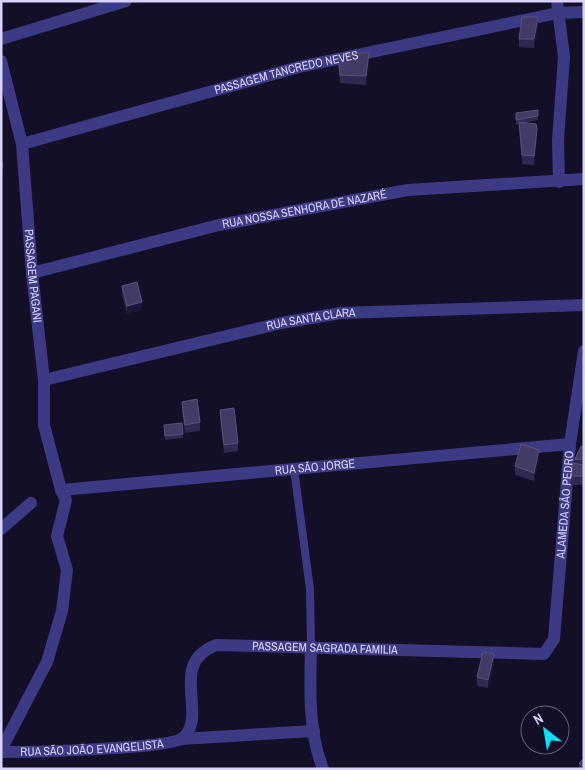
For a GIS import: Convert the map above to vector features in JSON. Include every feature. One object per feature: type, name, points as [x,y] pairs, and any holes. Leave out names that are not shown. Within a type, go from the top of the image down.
[{"type":"street","points":[[1,39],[126,1]]},
{"type":"street","points":[[558,7],[564,57],[558,140],[559,182]]},
{"type":"street","name":"PASSAGEM TANCREDO NEVES","points":[[22,144],[299,66],[558,7],[584,12]]},
{"type":"street","name":"PASSAGEM PAGANI","points":[[1,61],[22,144],[32,273],[44,380],[44,425],[61,490],[66,500],[57,536],[67,570],[62,611],[47,662],[1,751]]},
{"type":"street","name":"RUA NOSSA SENHORA DE NAZARÉ","points":[[32,273],[219,226],[408,190],[584,179]]},
{"type":"street","name":"RUA SANTA CLARA","points":[[44,380],[281,323],[341,313],[584,305]]},
{"type":"street","name":"ALAMEDA SÃO PEDRO","points":[[544,654],[554,639],[570,444],[584,351]]},
{"type":"street","name":"RUA SÃO JORGE","points":[[61,490],[570,444]]},
{"type":"street","points":[[1,529],[31,503]]},
{"type":"street","name":"PASSAGEM SAGRADA FAMILIA","points":[[181,739],[186,735],[190,723],[191,677],[194,663],[204,650],[216,645],[544,654]]},
{"type":"street","points":[[311,648],[310,694],[314,731],[324,769]]},
{"type":"street","name":"RUA SÃO JOÃO EVANGELISTA","points":[[1,751],[167,744],[181,739],[314,731]]},
{"type":"lane","points":[[294,469],[310,589],[311,648]]},
{"type":"building","points":[[522,17],[538,17],[534,39],[519,39]]},
{"type":"building","points":[[369,52],[366,76],[340,75],[338,56]]},
{"type":"building","points":[[538,110],[538,116],[516,120],[516,113]]},
{"type":"building","points":[[519,122],[536,124],[534,156],[522,155]]},
{"type":"building","points":[[137,282],[142,302],[127,306],[122,286]]},
{"type":"building","points":[[197,399],[200,422],[185,425],[182,402]]},
{"type":"building","points":[[234,408],[238,443],[224,445],[220,410]]},
{"type":"building","points":[[182,423],[183,434],[165,436],[164,425]]},
{"type":"building","points":[[521,444],[539,450],[534,473],[515,466]]},
{"type":"building","points":[[581,446],[584,447],[584,460],[575,459]]},
{"type":"building","points":[[573,463],[584,465],[584,476],[571,476]]},
{"type":"building","points":[[483,652],[494,654],[488,680],[477,677]]},
{"type":"building","points":[[584,758],[584,767],[579,763]]}]
